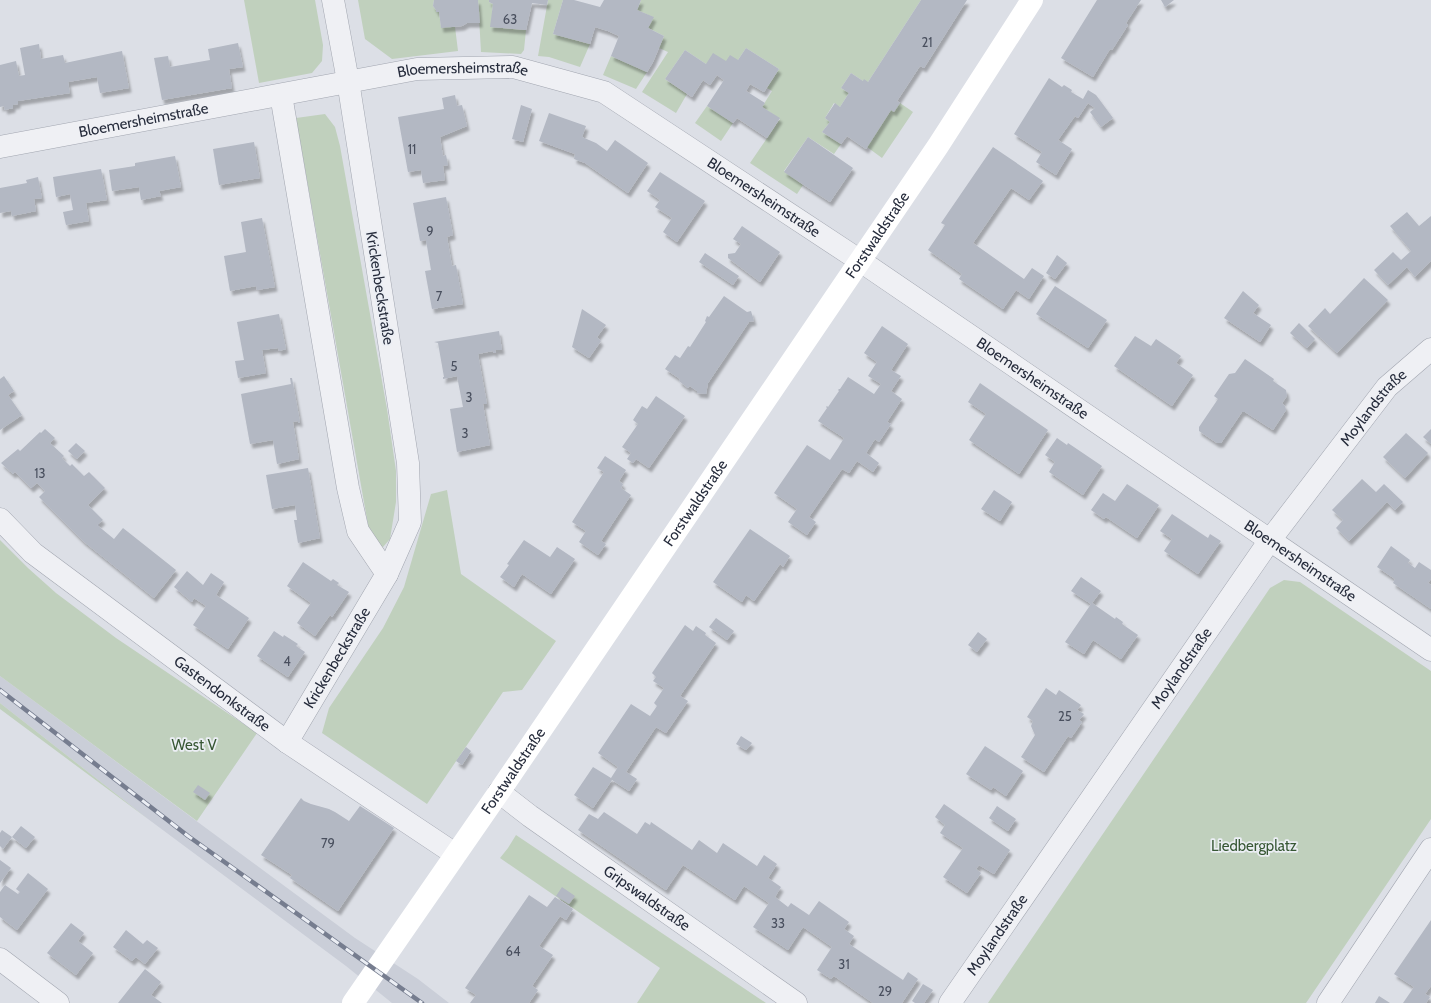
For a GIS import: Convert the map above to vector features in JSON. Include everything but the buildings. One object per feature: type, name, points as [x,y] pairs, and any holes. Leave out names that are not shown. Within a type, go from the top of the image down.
[{"type":"street","name":"Krickenbeckstraße","points":[[287,742],[387,574],[410,522],[408,463],[348,81],[333,0]]},
{"type":"street","name":"Forstwaldstraße","points":[[353,1003],[938,146],[1032,0]]},
{"type":"street","name":"Bloemersheimstraße","points":[[0,147],[417,69],[513,67],[604,92],[859,260],[1431,650]]},
{"type":"street","points":[[281,95],[348,488],[358,531],[387,574]]},
{"type":"street","name":"Moylandstraße","points":[[950,1003],[1270,540],[1387,387],[1431,349]]},
{"type":"street","name":"Gastendonkstraße","points":[[0,519],[33,553],[287,742],[455,854]]},
{"type":"street","name":"Gripswaldstraße","points":[[498,792],[536,821],[796,1003]]},
{"type":"street","points":[[1328,1003],[1431,849]]},
{"type":"street","points":[[0,959],[58,1003]]},
{"type":"shaded area","points":[[0,676],[355,938],[418,979],[449,1003],[392,1003],[346,966],[148,819],[0,703]]},
{"type":"green space","points":[[244,0],[315,0],[323,45],[322,61],[312,73],[259,83]]},
{"type":"green space","points":[[358,0],[434,0],[433,6],[436,12],[439,12],[441,27],[455,27],[458,51],[392,59],[365,39]]},
{"type":"green space","points":[[478,0],[489,0],[489,2],[493,4],[491,27],[526,30],[524,50],[521,54],[481,52]]},
{"type":"green space","points":[[548,0],[563,0],[553,34],[590,44],[580,67],[549,57],[538,56]]},
{"type":"green space","points":[[641,0],[921,0],[868,82],[863,81],[851,73],[841,88],[849,93],[840,107],[834,103],[825,118],[830,122],[822,132],[841,144],[834,154],[808,137],[784,171],[803,185],[797,194],[750,163],[780,119],[762,107],[772,91],[767,88],[779,69],[746,48],[738,60],[706,64],[685,50],[665,79],[687,94],[676,113],[642,92],[668,52],[659,48],[664,36],[648,28],[653,17],[637,10]]},
{"type":"green space","points":[[611,56],[647,72],[636,89],[603,75]]},
{"type":"green space","points":[[900,103],[913,112],[882,158],[867,147],[891,110]]},
{"type":"green space","points":[[707,106],[733,123],[721,141],[695,123]]},
{"type":"green space","points":[[325,114],[335,127],[340,146],[387,409],[396,471],[396,502],[390,539],[383,547],[376,545],[370,536],[296,118]]},
{"type":"green space","points":[[447,490],[461,574],[556,641],[522,690],[503,692],[427,804],[322,733],[329,708],[383,628],[404,587],[431,494]]},
{"type":"green space","name":"West V","points":[[0,540],[56,593],[116,638],[257,733],[197,821],[0,676]]},
{"type":"green space","name":"Liedbergplatz","points":[[1284,580],[1300,582],[1431,671],[1431,819],[1306,1003],[988,1003],[1270,588]]},
{"type":"green space","points":[[0,703],[148,819],[0,709]]},
{"type":"green space","points":[[516,835],[766,1003],[637,1003],[660,968],[500,858]]},
{"type":"railway","points":[[0,690],[188,836],[422,1003]]}]
